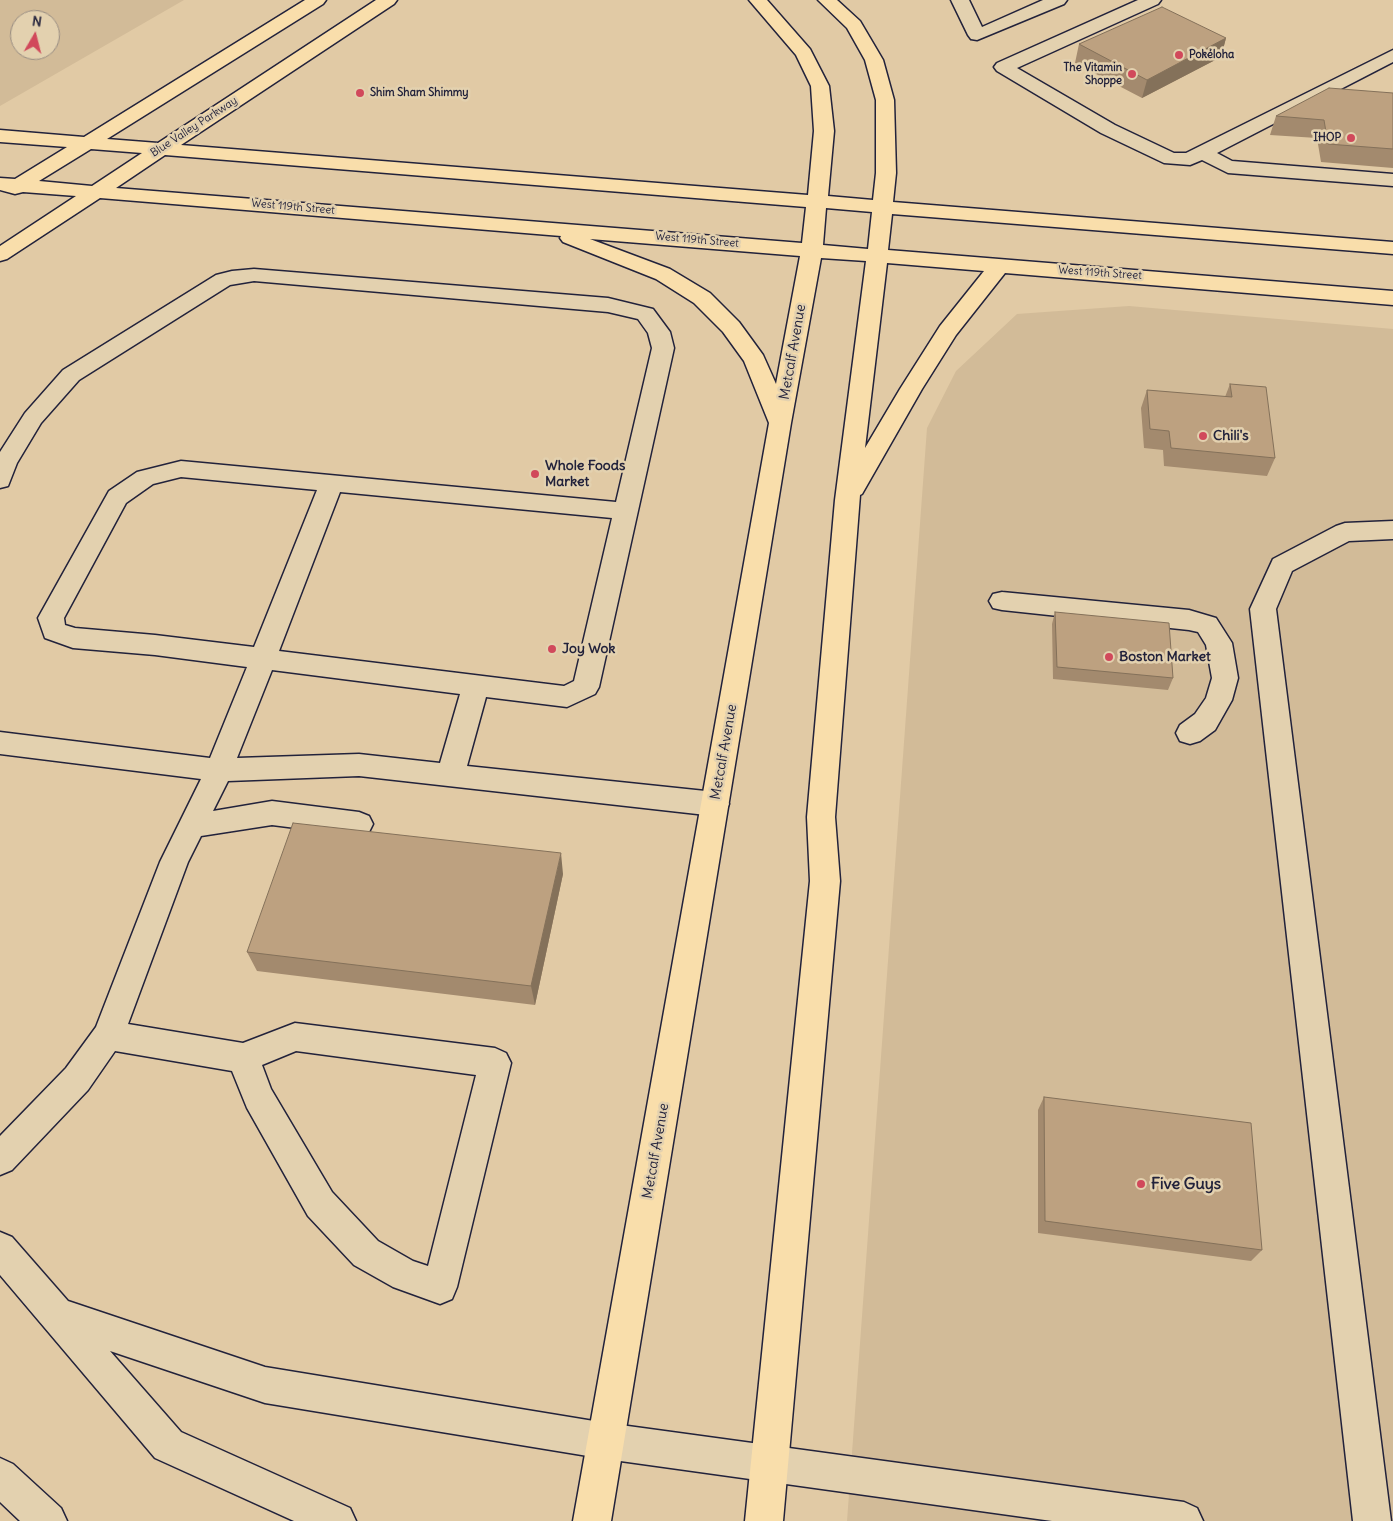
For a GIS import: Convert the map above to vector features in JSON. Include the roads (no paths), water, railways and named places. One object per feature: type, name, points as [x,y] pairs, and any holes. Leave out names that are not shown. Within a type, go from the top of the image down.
[{"type":"main road","points":[[0,197],[9,185],[87,143],[318,0]]},
{"type":"main road","name":"Blue Valley Parkway","points":[[0,254],[388,0]]},
{"type":"main road","name":"Metcalf Avenue","points":[[592,1521],[780,424],[812,250],[824,131],[820,86],[804,53],[758,0]]},
{"type":"main road","points":[[764,1521],[825,880],[821,817],[847,500],[884,207],[887,146],[885,100],[874,60],[854,25],[827,0]]},
{"type":"main road","points":[[0,136],[1393,248]]},
{"type":"main road","name":"West 119th Street","points":[[9,185],[1393,298]]},
{"type":"main road","points":[[541,227],[662,274],[702,298],[731,326],[755,360],[780,424]]},
{"type":"main road","points":[[847,500],[911,389],[948,331],[1000,265]]},
{"type":"lane","points":[[960,0],[977,35],[994,59],[1108,129],[1171,159],[1190,160],[1390,59]]},
{"type":"lane","points":[[977,35],[1058,0]]},
{"type":"lane","points":[[994,59],[1152,0]]},
{"type":"lane","points":[[1203,153],[1228,167],[1393,180]]},
{"type":"lane","points":[[0,480],[5,463],[33,418],[71,375],[223,280],[232,276],[254,275],[608,304],[644,314],[659,332],[663,348],[586,686],[567,697],[154,645],[73,638],[54,632],[52,618],[117,497],[145,478],[181,470],[625,511]]},
{"type":"lane","points":[[0,1159],[77,1079],[108,1035],[174,862],[219,770],[261,659],[332,483]]},
{"type":"lane","points":[[1372,1521],[1263,609],[1282,565],[1345,532],[1393,530]]},
{"type":"lane","points":[[1002,601],[1189,620],[1207,625],[1219,643],[1225,678],[1219,700],[1205,722],[1190,734]]},
{"type":"lane","points":[[450,776],[476,686]]},
{"type":"lane","points":[[0,743],[219,770],[359,766],[715,804]]},
{"type":"lane","points":[[191,826],[272,813],[359,824]]},
{"type":"lane","points":[[108,1035],[243,1058],[295,1037],[495,1063],[440,1287],[406,1274],[366,1253],[320,1204],[258,1097],[243,1058]]},
{"type":"lane","points":[[0,1249],[168,1445],[337,1521]]},
{"type":"lane","points":[[57,1315],[265,1385],[412,1411],[606,1441],[1184,1521]]},
{"type":"lane","points":[[0,1477],[48,1521]]},
{"type":"place","name":"Pokéloha","points":[[1179,55]]},
{"type":"place","name":"The Vitamin Shoppe","points":[[1132,74]]},
{"type":"place","name":"Shim Sham Shimmy","points":[[360,93]]},
{"type":"place","name":"IHOP","points":[[1351,138]]},
{"type":"place","name":"Chili's","points":[[1203,436]]},
{"type":"place","name":"Whole Foods Market","points":[[535,474]]},
{"type":"place","name":"Joy Wok","points":[[552,649]]},
{"type":"place","name":"Boston Market","points":[[1109,657]]},
{"type":"place","name":"Five Guys","points":[[1141,1184]]}]
